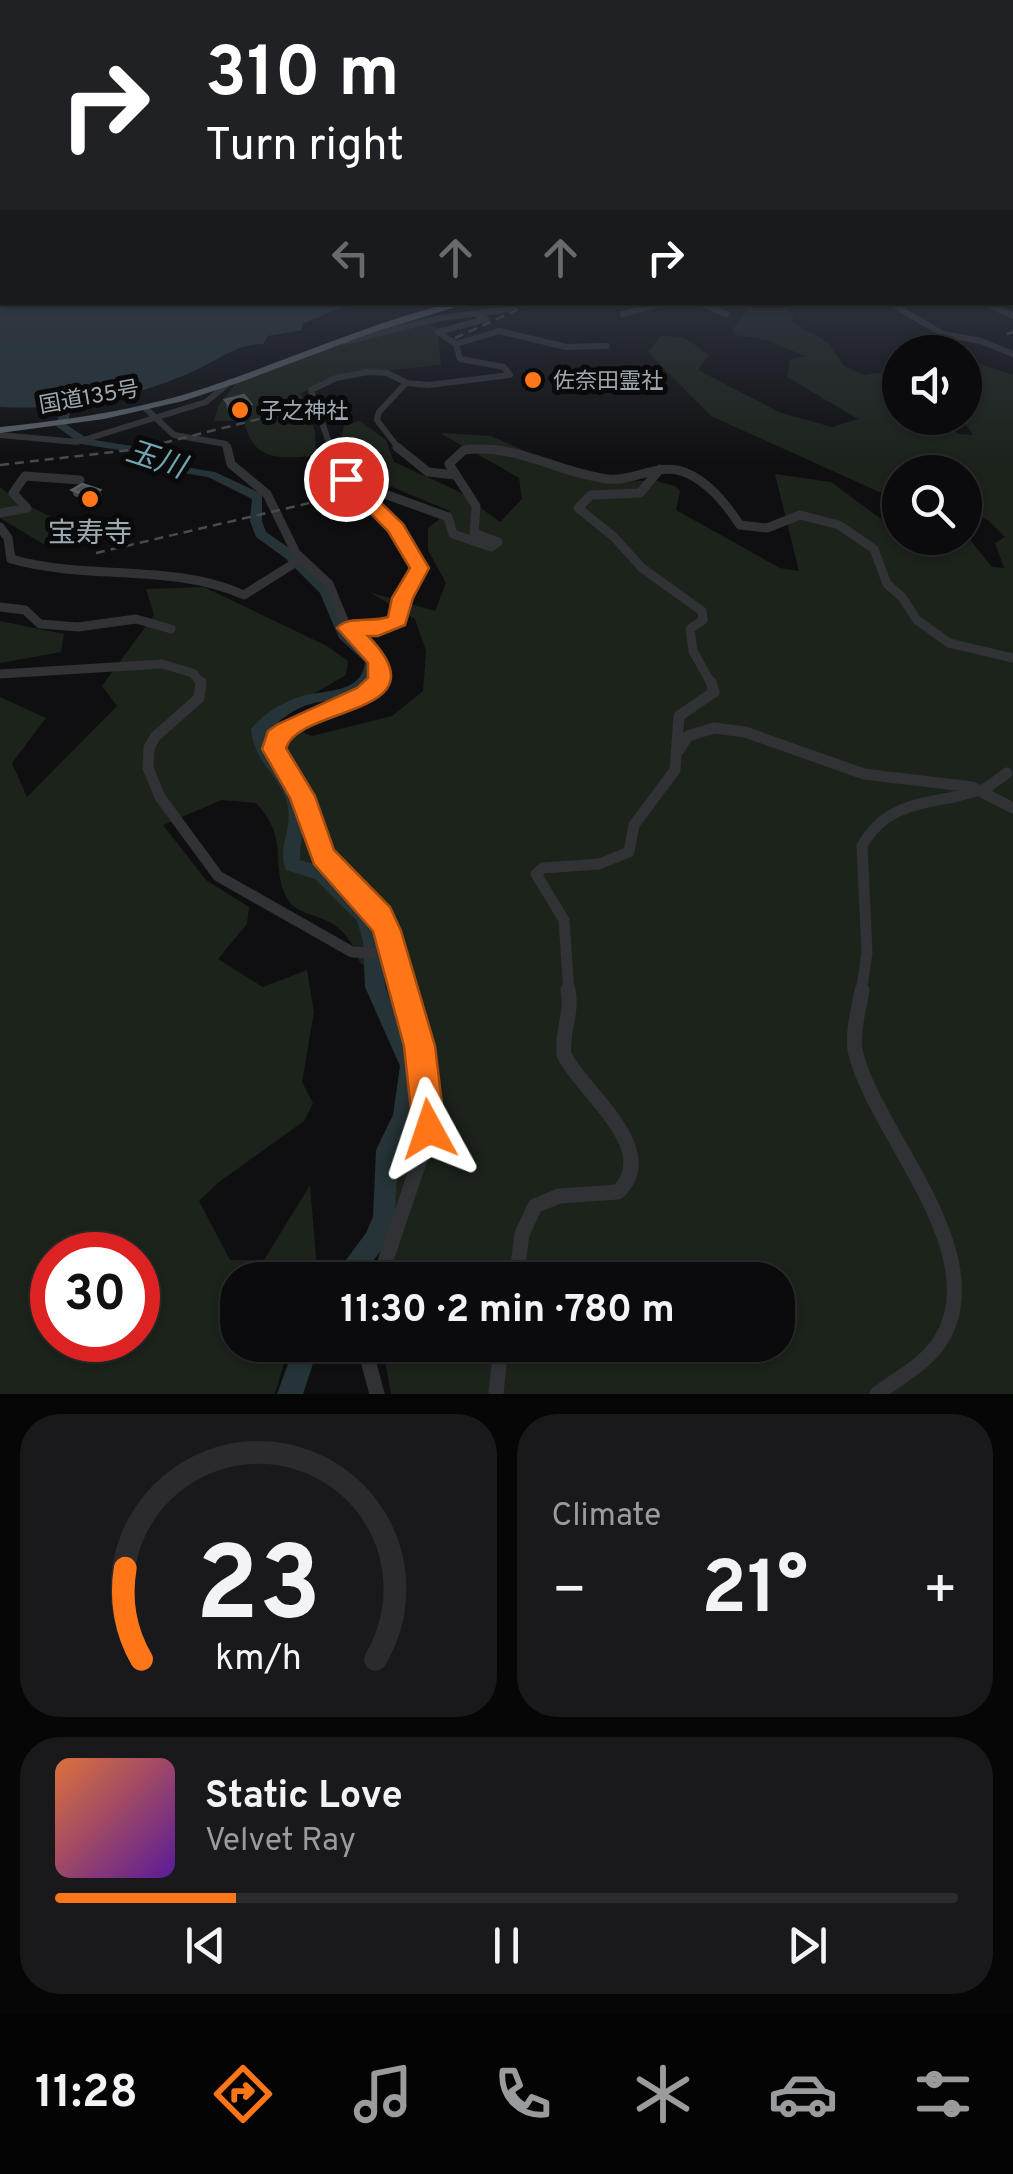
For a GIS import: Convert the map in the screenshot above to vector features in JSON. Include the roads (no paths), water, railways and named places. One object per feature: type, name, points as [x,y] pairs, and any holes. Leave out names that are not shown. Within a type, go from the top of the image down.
[{"type":"highway","name":"国道135号","points":[[0,433],[142,409],[230,382],[354,333]]},
{"type":"street","points":[[292,358],[385,333]]},
{"type":"street","points":[[347,628],[378,629],[398,620],[402,598],[420,564],[385,515],[346,480],[328,446],[325,424],[314,408],[310,390],[339,377],[382,372],[393,374],[406,384],[433,386],[510,376],[504,367],[460,360],[456,344],[440,333]]},
{"type":"street","points":[[456,344],[491,333]]},
{"type":"street","points":[[507,333],[566,347],[607,346]]},
{"type":"street","points":[[941,333],[981,341],[1013,354]]},
{"type":"street","points":[[0,433],[82,441],[210,400],[230,382]]},
{"type":"street","points":[[406,384],[379,412],[377,420],[403,458],[443,475],[455,475]]},
{"type":"street","points":[[142,409],[174,434],[226,444],[231,464],[266,494],[301,559],[329,584],[347,628],[379,660],[381,674],[366,694],[286,730],[276,738],[274,749],[302,796],[323,856],[380,916],[420,1046],[429,1129],[408,1205],[386,1262]]},
{"type":"street","points":[[346,480],[362,483],[378,494],[415,502],[448,517],[451,531],[457,536],[494,547],[496,541],[474,533],[476,506],[449,464],[471,448],[527,452],[609,480],[639,479],[660,469],[683,472],[708,486],[740,525],[767,528],[800,516],[839,525],[874,549],[887,584],[902,597],[916,620],[936,630],[949,643],[1013,658]]},
{"type":"street","points":[[148,460],[157,468],[174,472]]},
{"type":"street","points":[[660,469],[640,494],[591,496],[578,506],[642,568],[702,611],[703,620],[690,630],[693,656],[714,692],[681,711],[674,746],[679,751]]},
{"type":"street","points":[[0,514],[27,508],[13,494],[17,482],[25,476],[80,480]]},
{"type":"street","points":[[0,527],[8,538],[11,559],[37,568],[212,580],[244,594],[263,588],[288,562],[301,559]]},
{"type":"street","points":[[0,607],[25,610],[40,624],[78,626],[136,619],[171,629]]},
{"type":"street","points":[[0,674],[129,663],[174,667],[198,676],[202,689],[198,698],[155,737],[146,758],[160,798],[218,876],[320,936],[364,954],[389,954]]},
{"type":"street","points":[[518,1262],[522,1232],[533,1207],[552,1195],[618,1192],[632,1178],[632,1166],[617,1126],[565,1058],[563,1034],[572,1010],[564,971],[565,926],[536,874],[543,868],[572,868],[629,852],[634,825],[670,778],[688,736],[724,728],[864,774],[972,787],[1013,808]]},
{"type":"street","points":[[878,1394],[920,1362],[942,1338],[956,1290],[945,1238],[862,1072],[854,1046],[867,953],[862,846],[868,830],[888,813],[984,789],[1010,769]]},
{"type":"street","points":[[369,1362],[377,1394]]},
{"type":"street","points":[[496,1394],[499,1362]]},
{"type":"waterway","name":"玉川","points":[[67,405],[61,426],[85,442],[141,450],[163,467],[211,474],[258,497],[256,521],[260,534],[290,555],[326,591],[344,635],[372,660],[367,681],[359,687],[300,702],[259,729],[267,758],[291,792],[297,809],[292,865],[321,873],[365,917],[372,941],[375,987],[410,1066],[403,1116],[387,1150],[384,1217],[374,1241],[358,1262]]},
{"type":"waterway","name":"玉川","points":[[290,1394],[301,1362]]},
{"type":"railway","points":[[455,338],[466,333]]},
{"type":"railway","points":[[0,465],[139,449],[275,415]]},
{"type":"railway","points":[[96,553],[318,501]]},
{"type":"place","name":"佐奈田霊社","points":[[533,380]]},
{"type":"place","name":"子之神社","points":[[240,410]]},
{"type":"place","name":"宝寿寺","points":[[90,499]]}]
